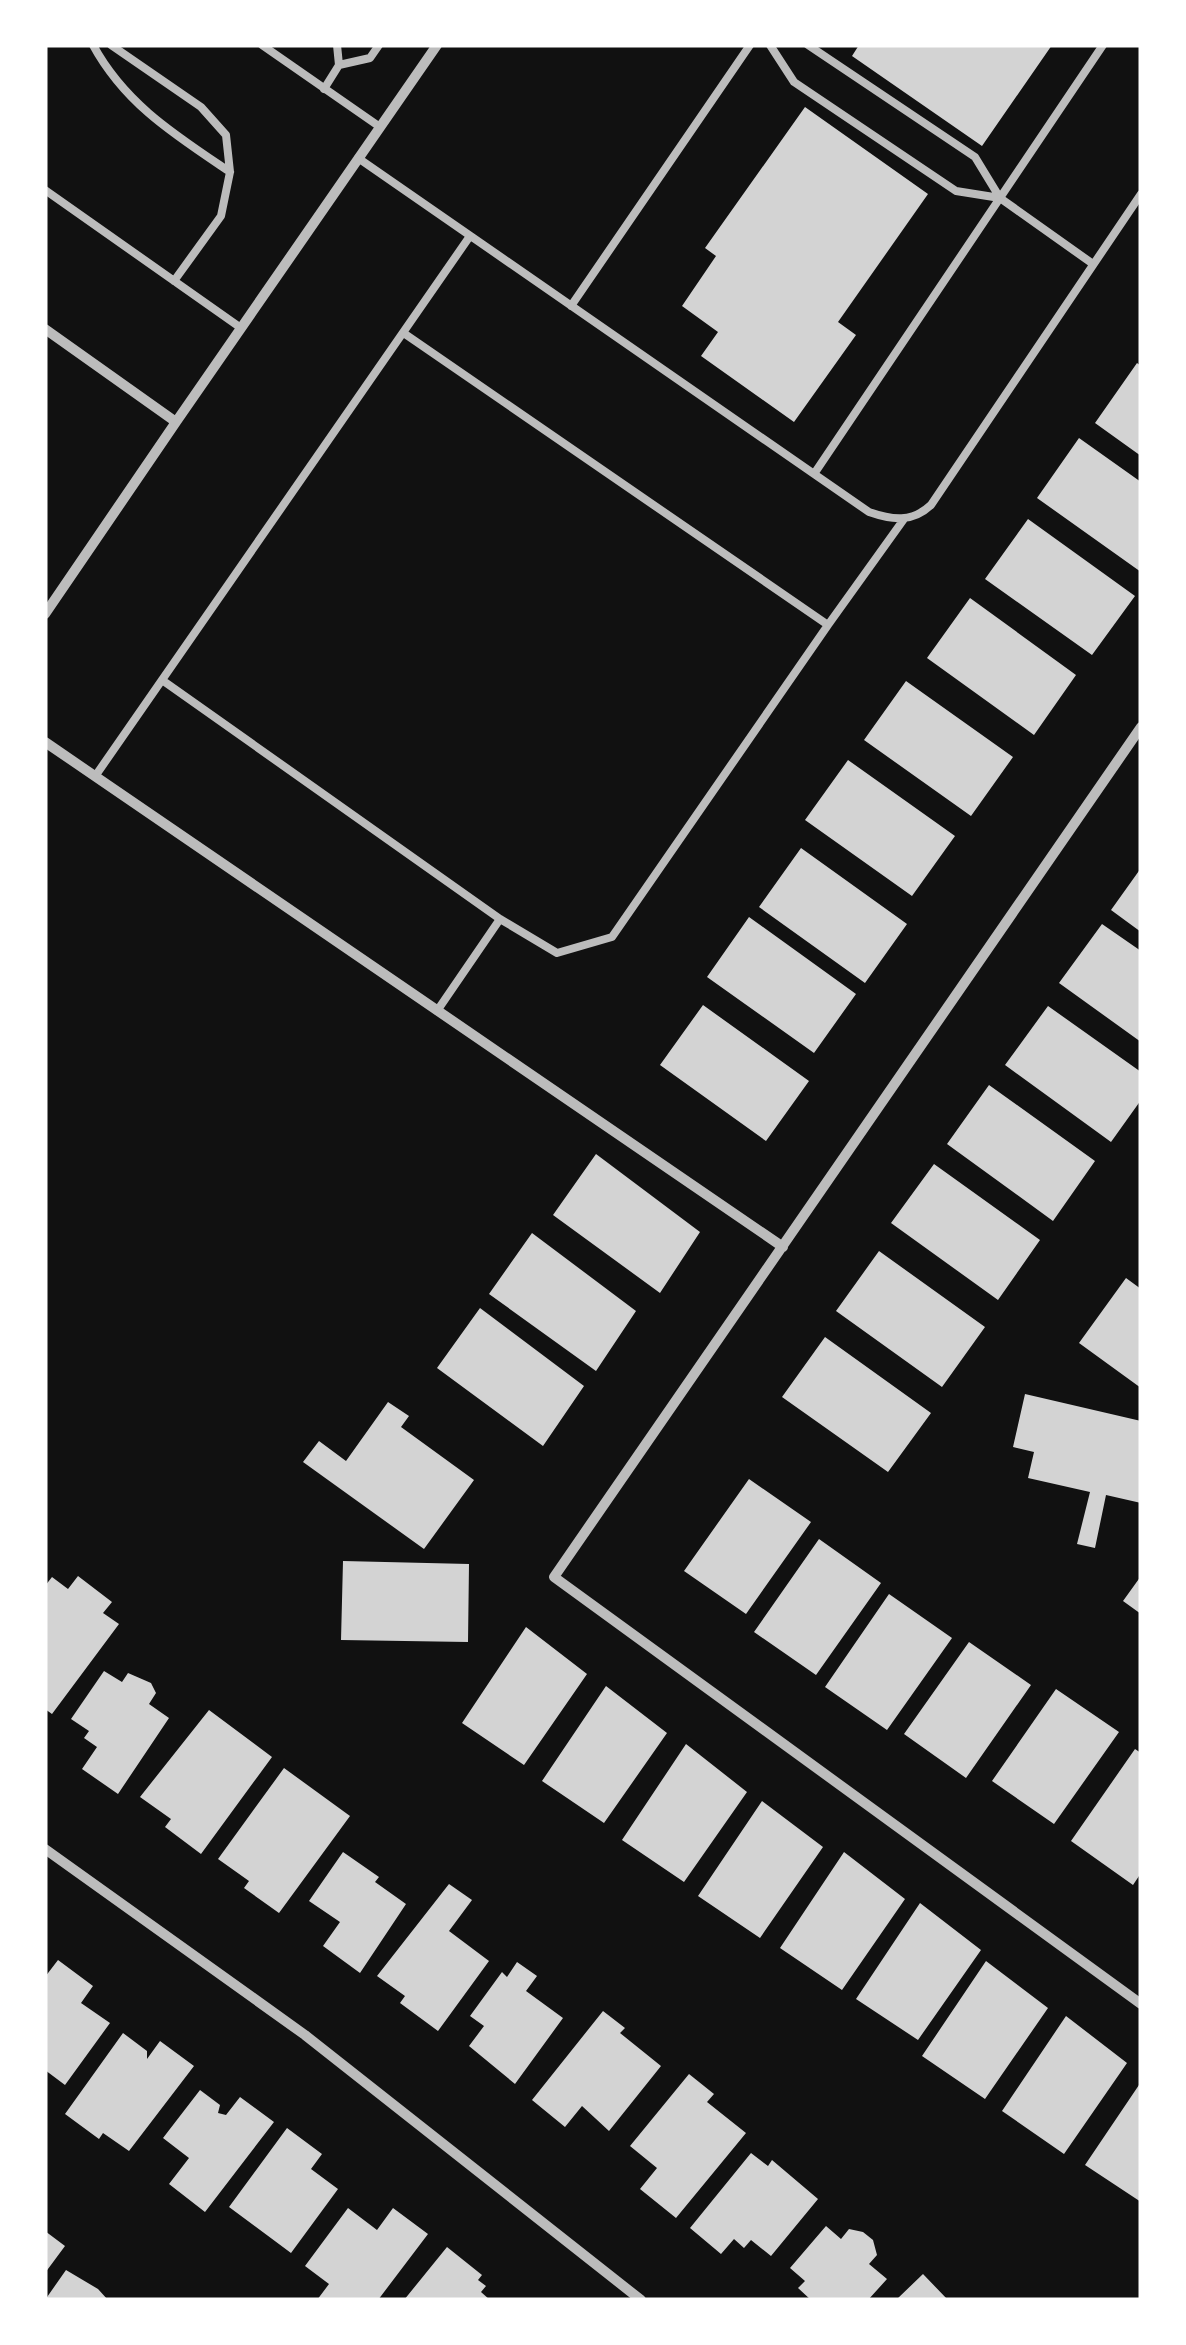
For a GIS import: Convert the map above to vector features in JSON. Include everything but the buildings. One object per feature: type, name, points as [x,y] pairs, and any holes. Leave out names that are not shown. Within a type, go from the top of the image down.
[{"type":"street","points":[[45,614],[437,45]]},
{"type":"street","points":[[45,329],[176,422]]},
{"type":"street","points":[[1141,727],[554,1577],[1141,2004]]},
{"type":"street","points":[[45,742],[782,1247]]},
{"type":"street","points":[[45,1848],[305,2035],[641,2300]]},
{"type":"lane","points":[[93,45],[109,74],[154,122],[230,172]]},
{"type":"lane","points":[[112,45],[200,107],[226,135],[230,172],[220,216],[174,281]]},
{"type":"lane","points":[[262,45],[380,127]]},
{"type":"lane","points":[[324,88],[339,66],[338,45]]},
{"type":"lane","points":[[339,66],[370,58],[378,45]]},
{"type":"lane","points":[[571,306],[750,45]]},
{"type":"lane","points":[[770,45],[794,82],[956,191],[1000,198]]},
{"type":"lane","points":[[808,45],[975,157],[1000,198],[1093,264]]},
{"type":"lane","points":[[814,474],[1103,45]]},
{"type":"lane","points":[[358,158],[868,512],[904,518],[920,515],[930,504],[1141,194]]},
{"type":"lane","points":[[45,190],[241,328]]},
{"type":"lane","points":[[96,775],[470,236]]},
{"type":"lane","points":[[405,334],[828,625]]},
{"type":"lane","points":[[162,680],[500,919],[558,952],[612,937],[904,518]]},
{"type":"lane","points":[[437,1011],[500,919]]}]
